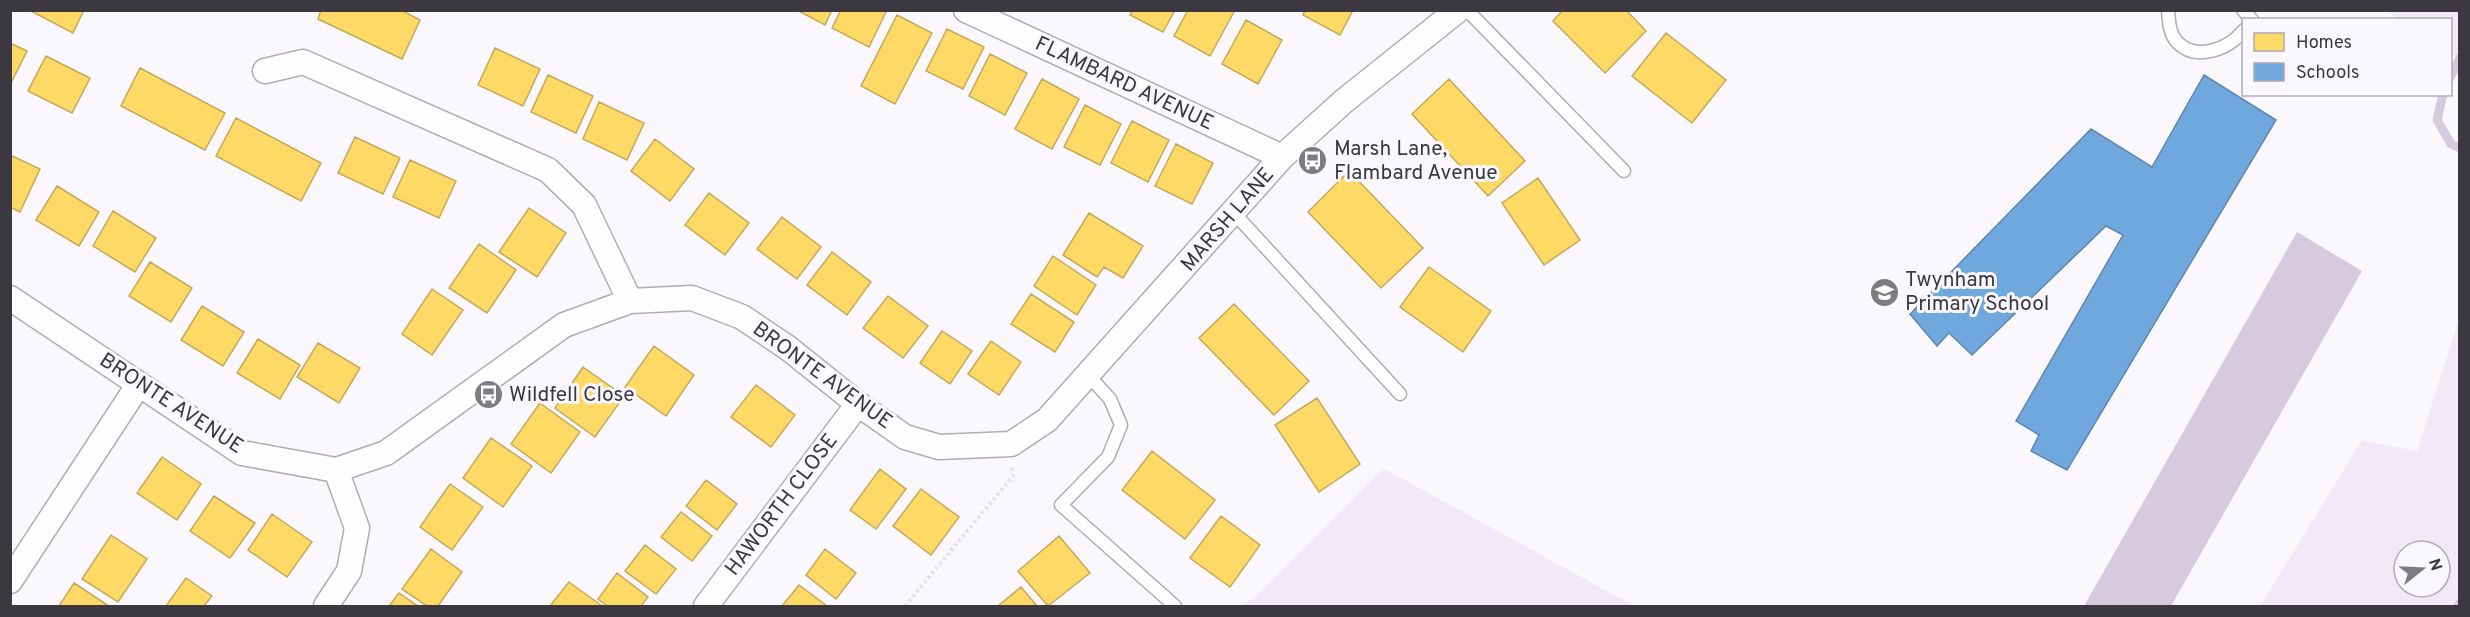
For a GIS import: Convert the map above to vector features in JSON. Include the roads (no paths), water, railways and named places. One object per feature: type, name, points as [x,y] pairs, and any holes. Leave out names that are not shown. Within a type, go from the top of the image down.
[{"type":"street","name":"FLAMBARD AVENUE","points":[[966,10],[1282,157]]},
{"type":"street","name":"MARSH LANE","points":[[1011,444],[1047,420],[1282,157],[1344,101],[1458,10]]},
{"type":"street","points":[[265,71],[303,62],[548,170],[584,205],[630,301]]},
{"type":"street","name":"BRONTE AVENUE","points":[[10,298],[242,453],[336,470],[386,453],[564,325],[630,301],[692,298],[742,317],[788,348],[858,404],[905,437],[939,447],[1011,444]]},
{"type":"street","points":[[10,581],[139,384]]},
{"type":"street","name":"HAWORTH CLOSE","points":[[706,606],[858,404]]},
{"type":"street","points":[[326,606],[349,571],[357,528],[336,470]]},
{"type":"lane","points":[[1467,10],[1624,171]]},
{"type":"lane","points":[[2168,10],[2169,28],[2177,42],[2192,50],[2210,52],[2224,47],[2242,32]]},
{"type":"lane","points":[[1234,213],[1400,394]]},
{"type":"lane","points":[[1088,375],[1110,399],[1121,425],[1108,457],[1061,505],[1175,606]]},
{"type":"waterway","points":[[2452,74],[2460,58]]},
{"type":"waterway","points":[[2443,96],[2437,120],[2451,144],[2460,148]]},
{"type":"place","name":"Marsh Lane, Flambard Avenue","points":[[1313,161]]},
{"type":"place","name":"Twynham Primary School","points":[[1884,292]]},
{"type":"place","name":"Wildfell Close","points":[[488,395]]}]
